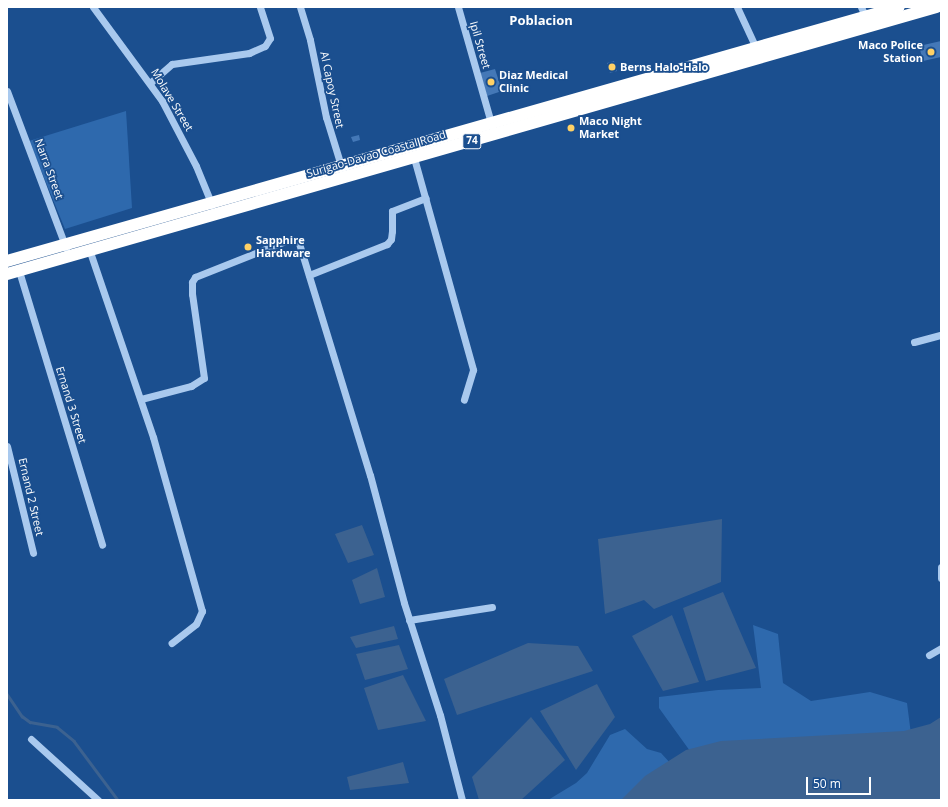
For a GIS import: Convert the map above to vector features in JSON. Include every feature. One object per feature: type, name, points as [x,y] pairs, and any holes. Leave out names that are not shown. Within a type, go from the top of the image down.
[{"type":"highway","name":"Surigao-Davao Coastal Road","points":[[343,172],[414,158],[758,53],[899,7]]},
{"type":"highway","name":"Surigao-Davao Coastal Road","points":[[866,17],[935,7]]},
{"type":"highway","name":"Surigao-Davao Coastal Road","points":[[7,261],[67,250],[343,172],[490,122],[758,53]]},
{"type":"highway","name":"Surigao-Davao Coastal Road","points":[[7,274],[20,271],[67,250],[90,249],[213,208]]},
{"type":"street","name":"Molave Street","points":[[93,7],[150,83],[174,122],[213,208]]},
{"type":"street","points":[[150,83],[172,64],[249,53],[266,46],[270,38],[260,7]]},
{"type":"street","name":"Al Capoy Street","points":[[300,7],[310,40],[326,117],[343,172]]},
{"type":"street","name":"Ipil Street","points":[[458,7],[494,134]]},
{"type":"street","points":[[737,7],[758,53]]},
{"type":"street","name":"Narra Street","points":[[7,91],[67,250]]},
{"type":"street","points":[[414,158],[473,370],[464,400]]},
{"type":"street","points":[[309,275],[387,244],[391,239],[392,211],[426,198]]},
{"type":"street","points":[[141,398],[191,386],[204,378],[191,287],[192,282],[200,274],[296,239],[301,244],[309,275],[368,467],[409,620],[440,715],[462,800]]},
{"type":"street","points":[[90,249],[166,476],[192,580],[202,611],[196,624],[172,642]]},
{"type":"street","name":"Ernand 3 Street","points":[[20,271],[102,545]]},
{"type":"street","points":[[914,342],[941,334]]},
{"type":"street","name":"Ernand 2 Street","points":[[7,446],[33,553]]},
{"type":"street","points":[[941,567],[941,578]]},
{"type":"street","points":[[409,620],[492,607]]},
{"type":"street","points":[[929,655],[941,648]]},
{"type":"street","points":[[31,740],[98,800]]},
{"type":"shaded area","points":[[126,111],[132,208],[65,229],[29,141]]},
{"type":"shaded area","points":[[722,519],[721,582],[654,609],[644,600],[605,614],[598,539]]},
{"type":"shaded area","points":[[362,525],[374,555],[348,563],[335,534]]},
{"type":"shaded area","points":[[377,568],[385,597],[360,604],[352,580]]},
{"type":"shaded area","points":[[723,592],[756,668],[706,681],[683,608]]},
{"type":"shaded area","points":[[672,615],[699,682],[663,691],[632,636]]},
{"type":"shaded area","points":[[753,625],[778,634],[783,683],[811,701],[870,692],[907,703],[913,750],[695,758],[659,708],[659,697],[718,690],[761,688]]},
{"type":"shaded area","points":[[394,626],[398,639],[356,648],[350,637]]},
{"type":"shaded area","points":[[528,643],[578,646],[593,671],[457,715],[444,679]]},
{"type":"shaded area","points":[[399,645],[408,669],[365,680],[356,654]]},
{"type":"shaded area","points":[[403,675],[426,721],[378,730],[364,688]]},
{"type":"shaded area","points":[[597,684],[615,717],[576,770],[540,711]]},
{"type":"shaded area","points":[[531,717],[565,760],[521,800],[479,800],[472,777]]},
{"type":"shaded area","points":[[941,717],[941,800],[621,800],[645,776],[686,750],[721,741],[904,731],[930,724]]},
{"type":"shaded area","points":[[625,729],[647,749],[661,753],[704,800],[548,800],[576,783],[587,773],[610,735]]},
{"type":"shaded area","points":[[403,762],[409,783],[350,790],[347,777]]},
{"type":"building","name":"Maco Police Station","points":[[941,41],[941,57],[923,61],[919,46]]},
{"type":"building","points":[[614,61],[617,71],[610,73],[607,63]]},
{"type":"building","name":"Diaz Medical Clinic","points":[[495,69],[502,91],[487,96],[480,73]]},
{"type":"building","points":[[359,135],[360,140],[353,142],[351,137]]},
{"type":"waterway","points":[[7,694],[22,716],[30,722],[57,727],[74,741],[118,800]]},
{"type":"place","name":"Maco Police Station","points":[[931,52]]},
{"type":"place","name":"Berns Halo-Halo","points":[[612,67]]},
{"type":"place","name":"Diaz Medical Clinic","points":[[491,82]]},
{"type":"place","name":"Maco Night Market","points":[[571,128]]},
{"type":"place","name":"Sapphire Hardware","points":[[248,247]]},
{"type":"district","name":"Poblacion","points":[[541,20]]}]
